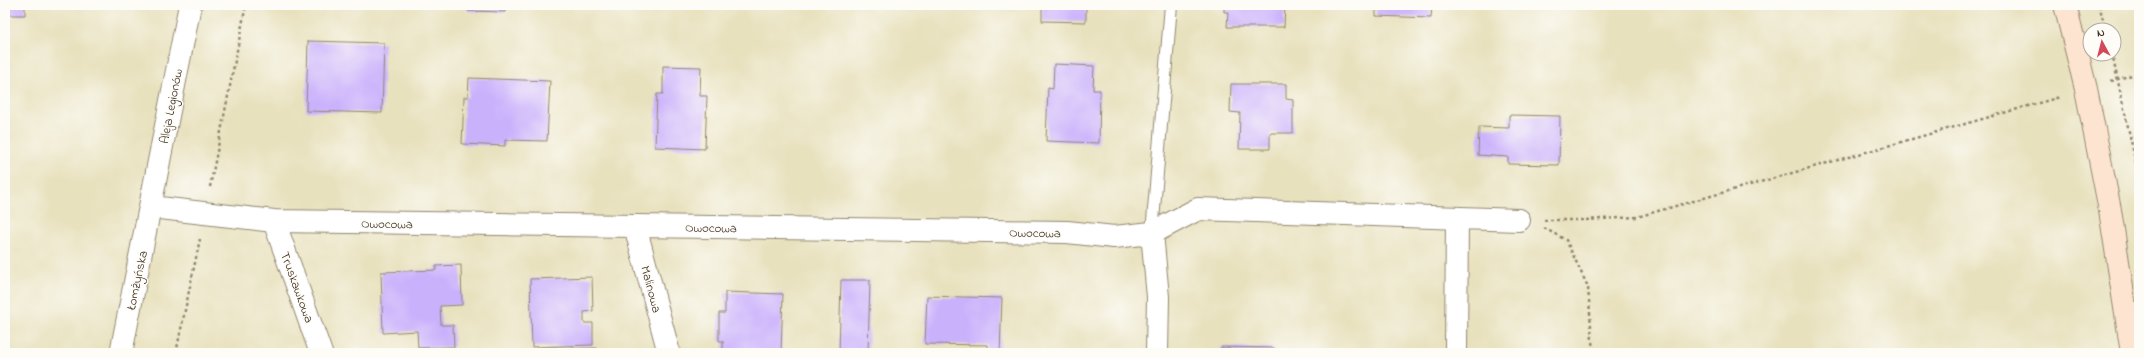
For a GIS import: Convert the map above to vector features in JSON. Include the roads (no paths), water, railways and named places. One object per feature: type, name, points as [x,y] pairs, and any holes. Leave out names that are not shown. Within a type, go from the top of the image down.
[{"type":"main road","points":[[2065,5],[2086,89],[2110,210],[2132,353]]},
{"type":"street","name":"Aleja Legionów","points":[[150,207],[190,5]]},
{"type":"street","name":"Owocowa","points":[[150,207],[274,221],[1067,232],[1114,237],[1152,233]]},
{"type":"street","name":"Łomżyńska","points":[[121,353],[150,207]]},
{"type":"street","points":[[1157,353],[1158,297],[1152,233],[1198,209],[1457,219],[1500,217],[1519,220]]},
{"type":"street","points":[[1456,353],[1457,219]]},
{"type":"street","name":"Truskawkowa","points":[[274,221],[322,353]]},
{"type":"street","name":"Malinowa","points":[[635,226],[669,353]]},
{"type":"lane","points":[[1152,233],[1171,5]]}]
